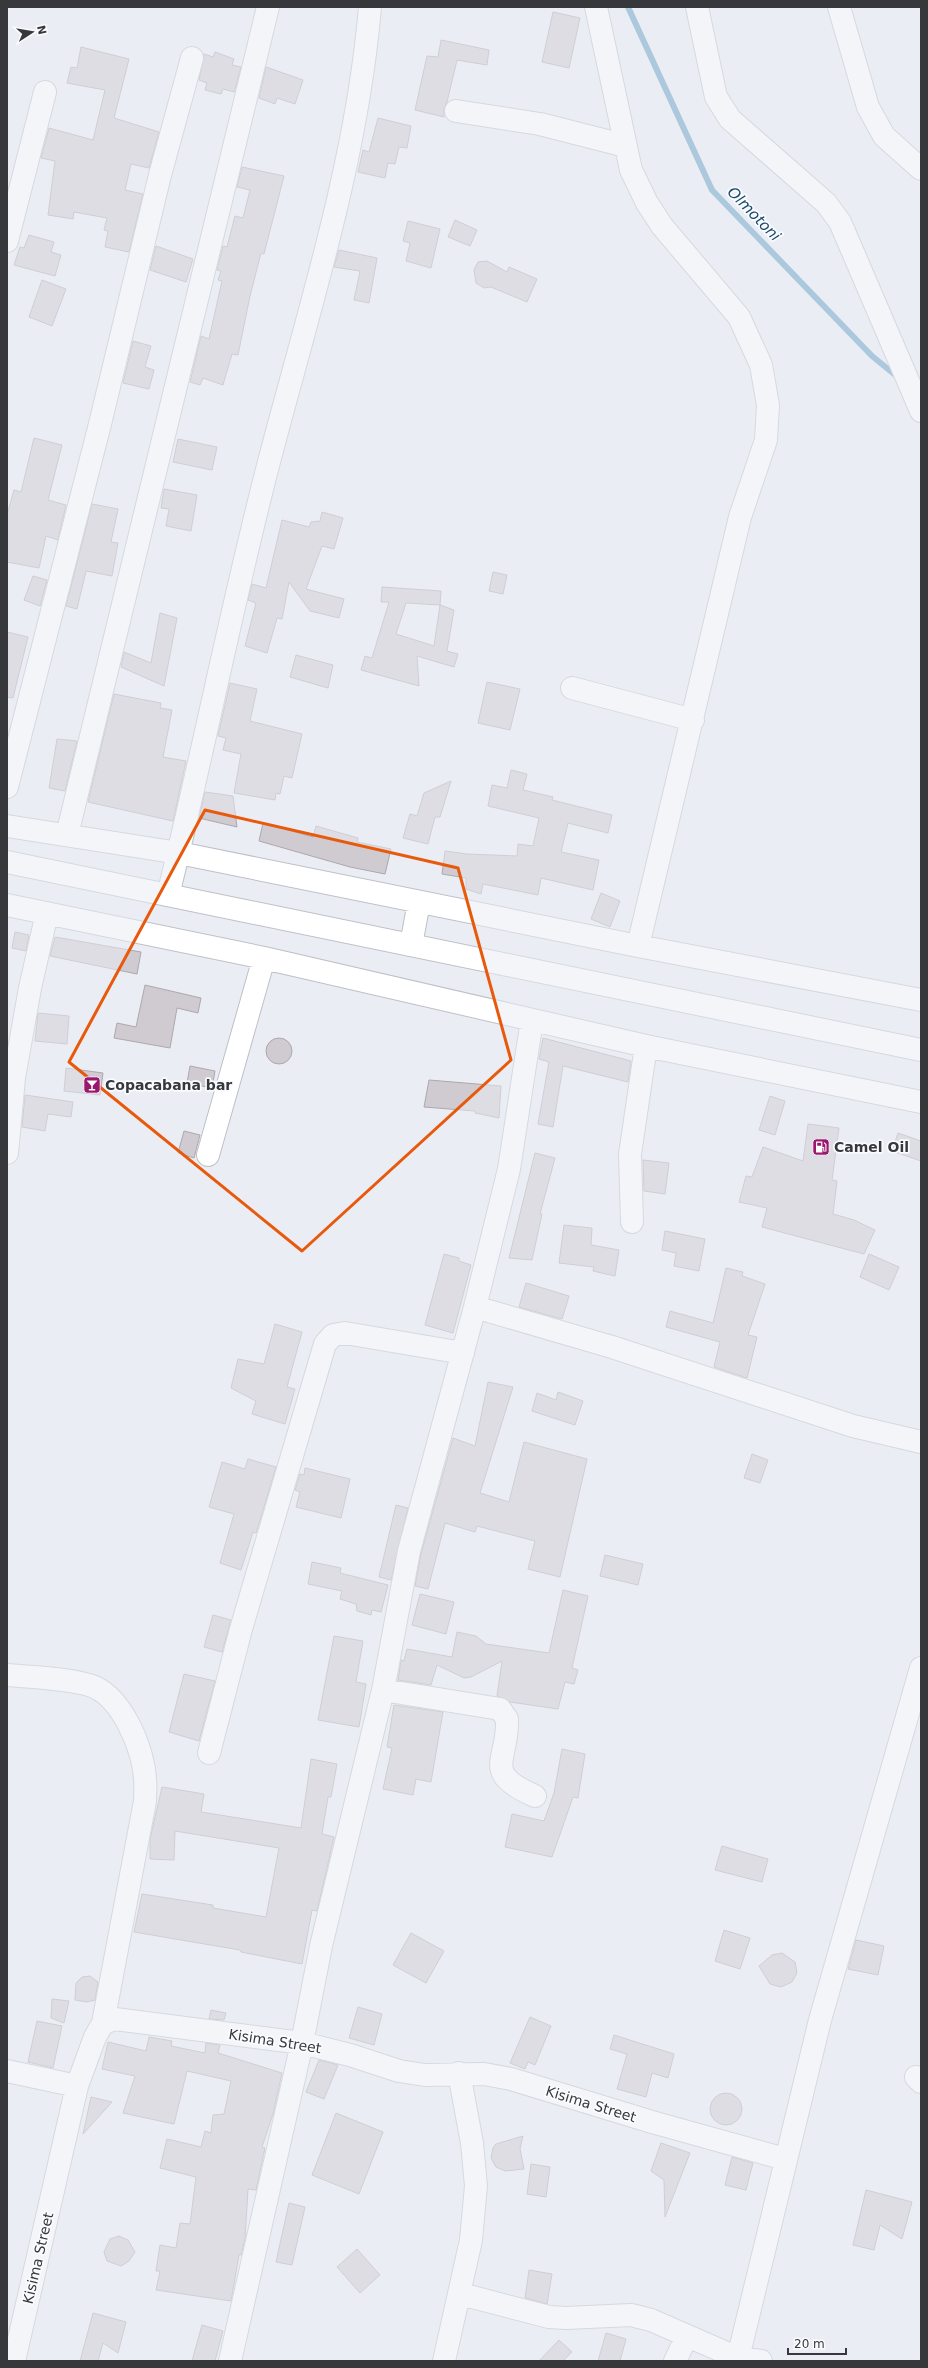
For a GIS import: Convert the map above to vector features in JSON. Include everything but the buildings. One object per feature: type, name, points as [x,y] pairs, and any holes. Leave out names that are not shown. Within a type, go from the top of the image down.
[{"type":"main road","points":[[68,835],[268,7]]},
{"type":"main road","points":[[168,895],[225,649],[239,577],[334,220],[356,109],[370,7]]},
{"type":"main road","points":[[596,7],[632,170],[647,203],[662,226],[739,317],[760,365],[768,405],[766,440],[740,517],[694,720],[638,946]]},
{"type":"main road","points":[[697,7],[716,97],[730,119],[826,203],[840,222],[921,411]]},
{"type":"main road","points":[[839,7],[868,107],[884,136],[921,169]]},
{"type":"main road","points":[[7,787],[100,424],[160,175],[192,58]]},
{"type":"main road","points":[[7,241],[45,92]]},
{"type":"main road","points":[[456,111],[540,124],[626,146]]},
{"type":"main road","points":[[572,688],[694,720]]},
{"type":"main road","points":[[7,826],[178,852],[638,946],[921,1000]]},
{"type":"main road","points":[[7,862],[921,1050]]},
{"type":"main road","points":[[411,945],[419,902]]},
{"type":"main road","points":[[7,904],[264,958],[646,1046],[921,1102]]},
{"type":"main road","points":[[7,1153],[14,1078],[30,988],[47,912]]},
{"type":"main road","points":[[208,1155],[264,958]]},
{"type":"main road","points":[[230,2361],[302,2043],[321,1946],[383,1690],[409,1551],[463,1353],[509,1169],[532,1020]]},
{"type":"main road","points":[[632,1222],[630,1154],[646,1046]]},
{"type":"main road","points":[[475,1307],[612,1347],[853,1426],[921,1442]]},
{"type":"main road","points":[[209,1753],[244,1621],[325,1344],[333,1335],[345,1333],[463,1353]]},
{"type":"main road","points":[[738,2358],[785,2159],[824,2005],[921,1668]]},
{"type":"main road","points":[[7,1674],[88,1684],[102,1690],[114,1701],[125,1718],[139,1750],[146,1779],[145,1801],[103,2023]]},
{"type":"main road","points":[[383,1690],[500,1709],[507,1719],[501,1759],[504,1775],[514,1787],[535,1796]]},
{"type":"main road","name":"Kisima Street","points":[[14,2361],[77,2086],[94,2036],[103,2023],[114,2018],[302,2043],[350,2055],[399,2071],[425,2075],[459,2073],[484,2074],[511,2079],[652,2122],[785,2159]]},
{"type":"main road","points":[[7,2071],[77,2086]]},
{"type":"main road","points":[[444,2361],[461,2294],[471,2240],[476,2186],[472,2143],[459,2073]]},
{"type":"main road","points":[[461,2294],[549,2316],[566,2318],[631,2315],[666,2325],[687,2336],[738,2358],[761,2361]]},
{"type":"main road","points":[[675,2361],[687,2336]]},
{"type":"highlighted area","points":[[205,810],[458,868],[511,1060],[302,1251],[69,1062]]},
{"type":"waterway","name":"Olmotoni","points":[[628,7],[712,190],[872,356],[899,378]]},
{"type":"place","name":"Copacabana bar","points":[[92,1085]]},
{"type":"place","name":"Camel Oil","points":[[821,1147]]}]
